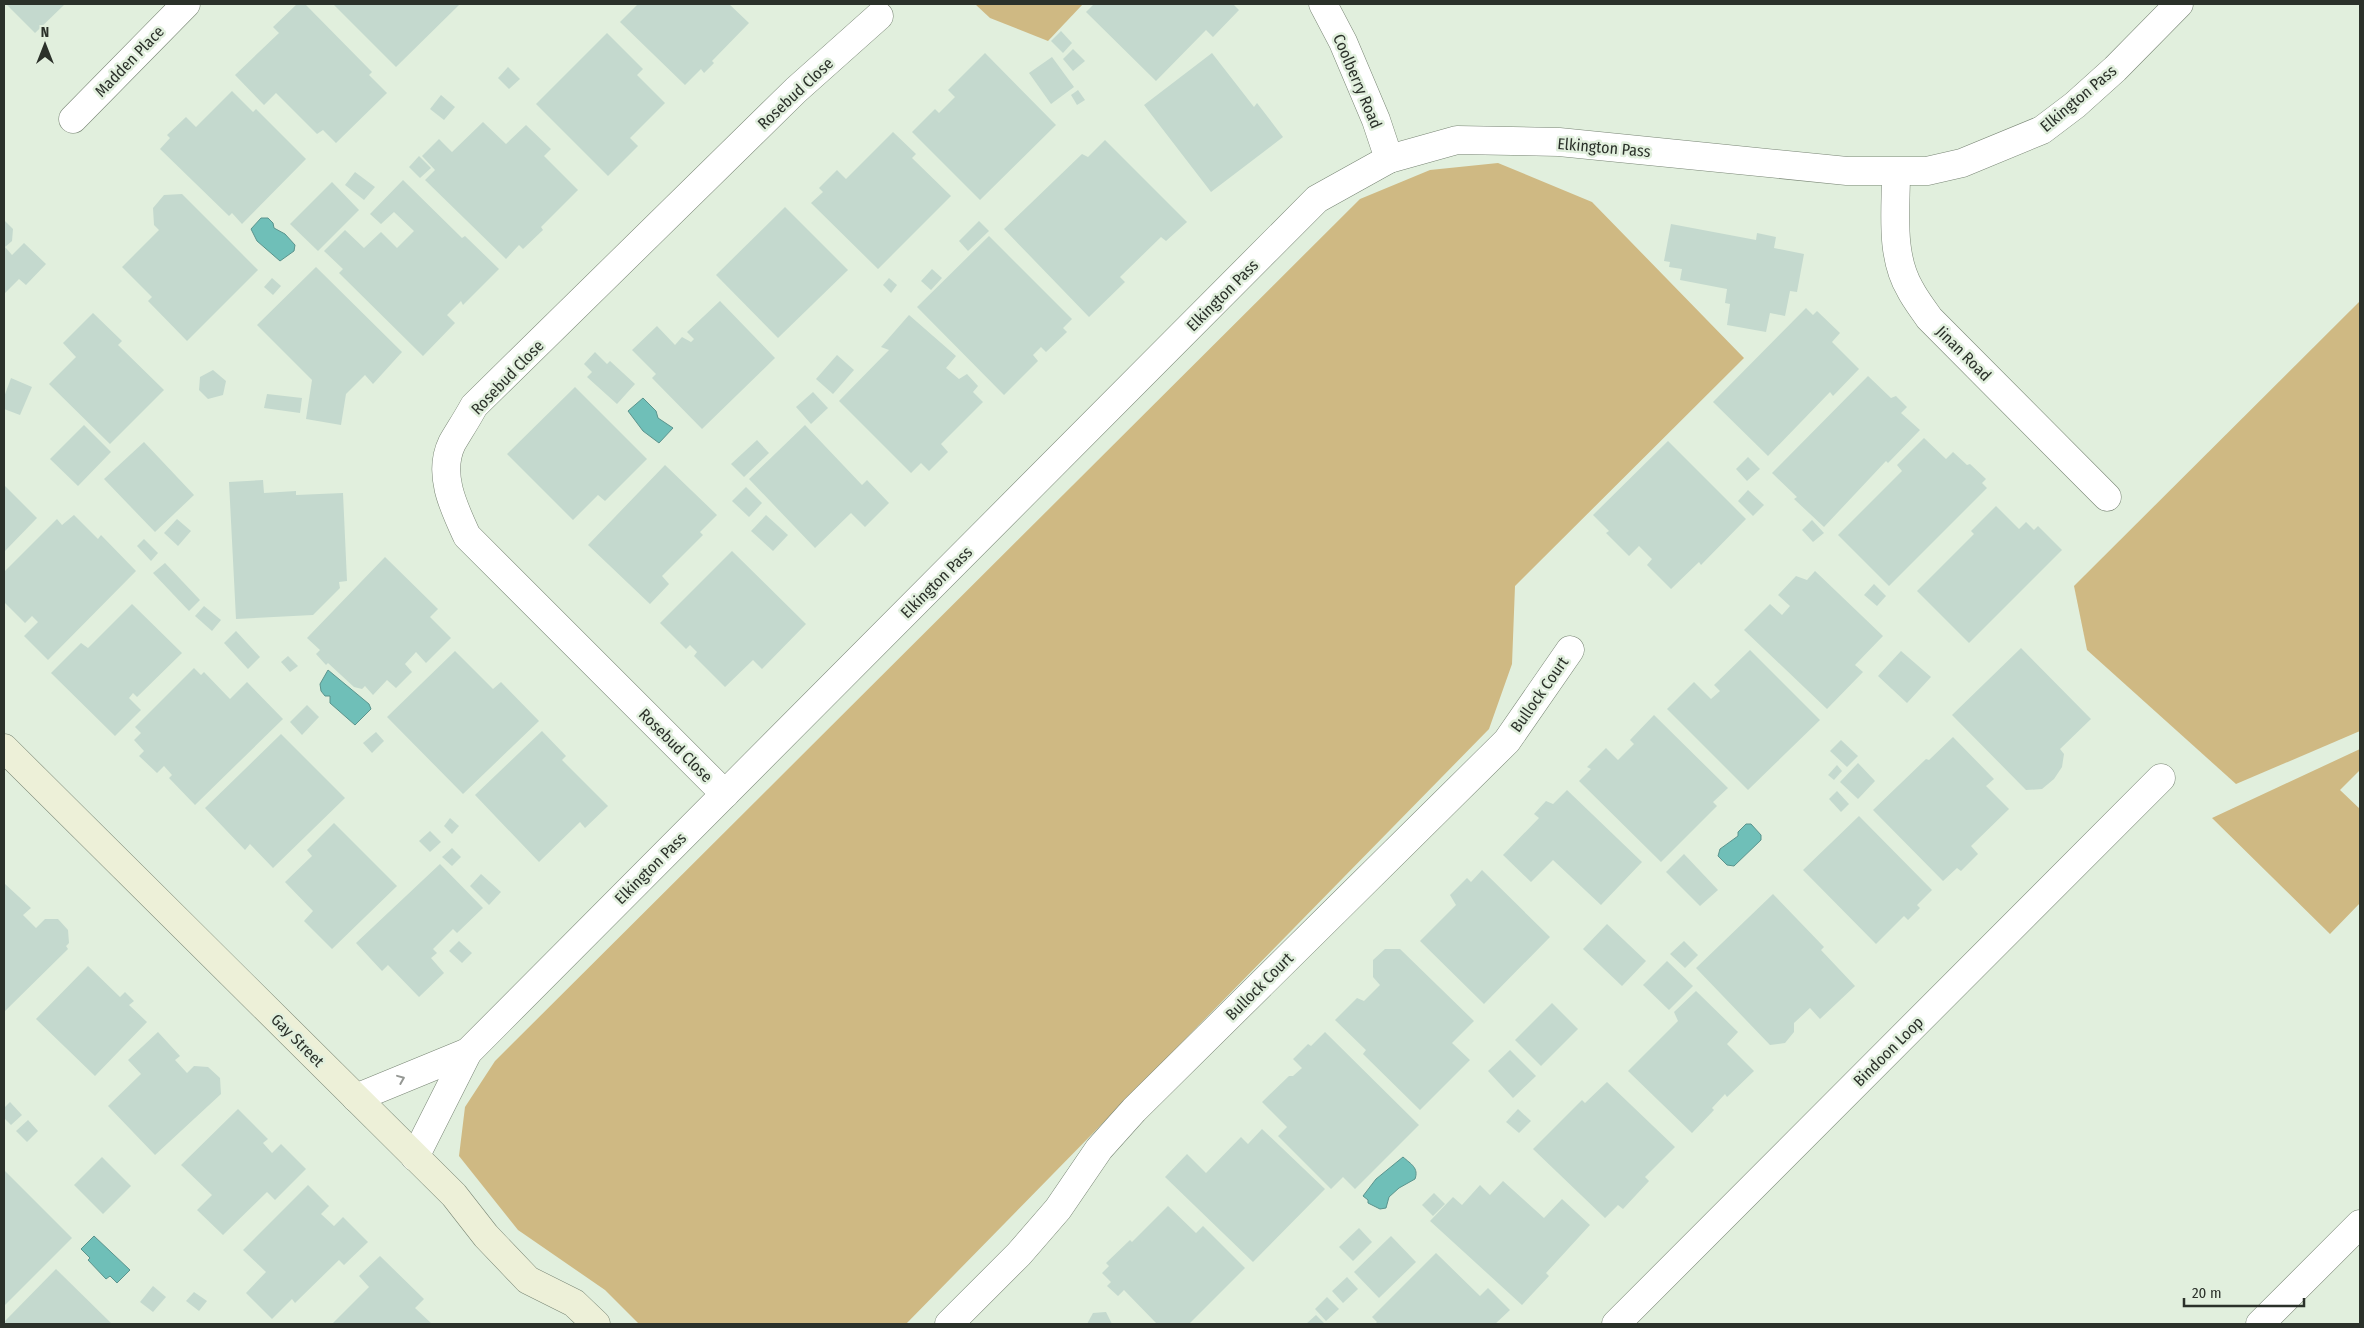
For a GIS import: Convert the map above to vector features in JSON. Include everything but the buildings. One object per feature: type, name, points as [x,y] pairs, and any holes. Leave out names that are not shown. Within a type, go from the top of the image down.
[{"type":"street","name":"Madden Place","points":[[73,119],[186,4]]},
{"type":"street","name":"Coolberry Road","points":[[1323,4],[1343,42],[1389,159]]},
{"type":"street","name":"Elkington Pass","points":[[415,1157],[468,1052],[1317,199],[1389,159],[1457,140],[1559,142],[1847,171],[1927,171],[1962,163],[2042,130],[2075,105],[2179,4]]},
{"type":"street","name":"Rosebud Close","points":[[725,794],[467,536],[450,501],[446,463],[452,445],[474,406],[796,90],[879,16]]},
{"type":"street","name":"Jinan Road","points":[[1896,172],[1898,260],[1909,289],[1930,318],[2107,497]]},
{"type":"street","name":"Bullock Court","points":[[949,1324],[1019,1254],[1058,1208],[1099,1149],[1134,1110],[1507,741],[1570,650]]},
{"type":"street","name":"Gay Street","points":[[4,748],[454,1195],[486,1236],[528,1280],[574,1303],[596,1324]]},
{"type":"street","name":"Bindoon Loop","points":[[1616,1324],[2161,778]]},
{"type":"street","name":"Elkington Pass","points":[[356,1098],[468,1052]]},
{"type":"street","points":[[2260,1324],[2360,1224]]},
{"type":"shaded area","points":[[975,4],[1083,4],[1048,41],[990,18]]},
{"type":"shaded area","points":[[1498,163],[1592,202],[1744,358],[1515,586],[1512,664],[1489,729],[906,1324],[639,1324],[605,1290],[518,1230],[459,1156],[465,1107],[495,1061],[1360,199],[1430,170]]},
{"type":"shaded area","points":[[2360,301],[2360,731],[2236,784],[2087,650],[2074,586]]},
{"type":"shaded area","points":[[2360,749],[2360,770],[2340,790],[2360,809],[2360,903],[2330,934],[2212,818]]},
{"type":"water","points":[[261,218],[268,218],[273,223],[274,228],[285,234],[295,245],[294,251],[280,261],[257,241],[251,229]]},
{"type":"water","points":[[643,398],[656,411],[658,418],[673,428],[659,443],[643,431],[628,411]]},
{"type":"water","points":[[328,670],[369,704],[371,709],[355,725],[330,703],[330,696],[325,696],[321,691],[320,684]]},
{"type":"water","points":[[1746,824],[1751,824],[1761,835],[1761,840],[1734,866],[1727,865],[1718,856],[1720,849],[1738,836],[1738,832]]},
{"type":"water","points":[[1403,1157],[1415,1169],[1415,1179],[1399,1188],[1389,1197],[1386,1208],[1380,1209],[1368,1203],[1368,1200],[1363,1196],[1376,1179]]},
{"type":"water","points":[[94,1236],[130,1270],[117,1283],[110,1276],[106,1279],[88,1260],[90,1258],[81,1249]]}]
